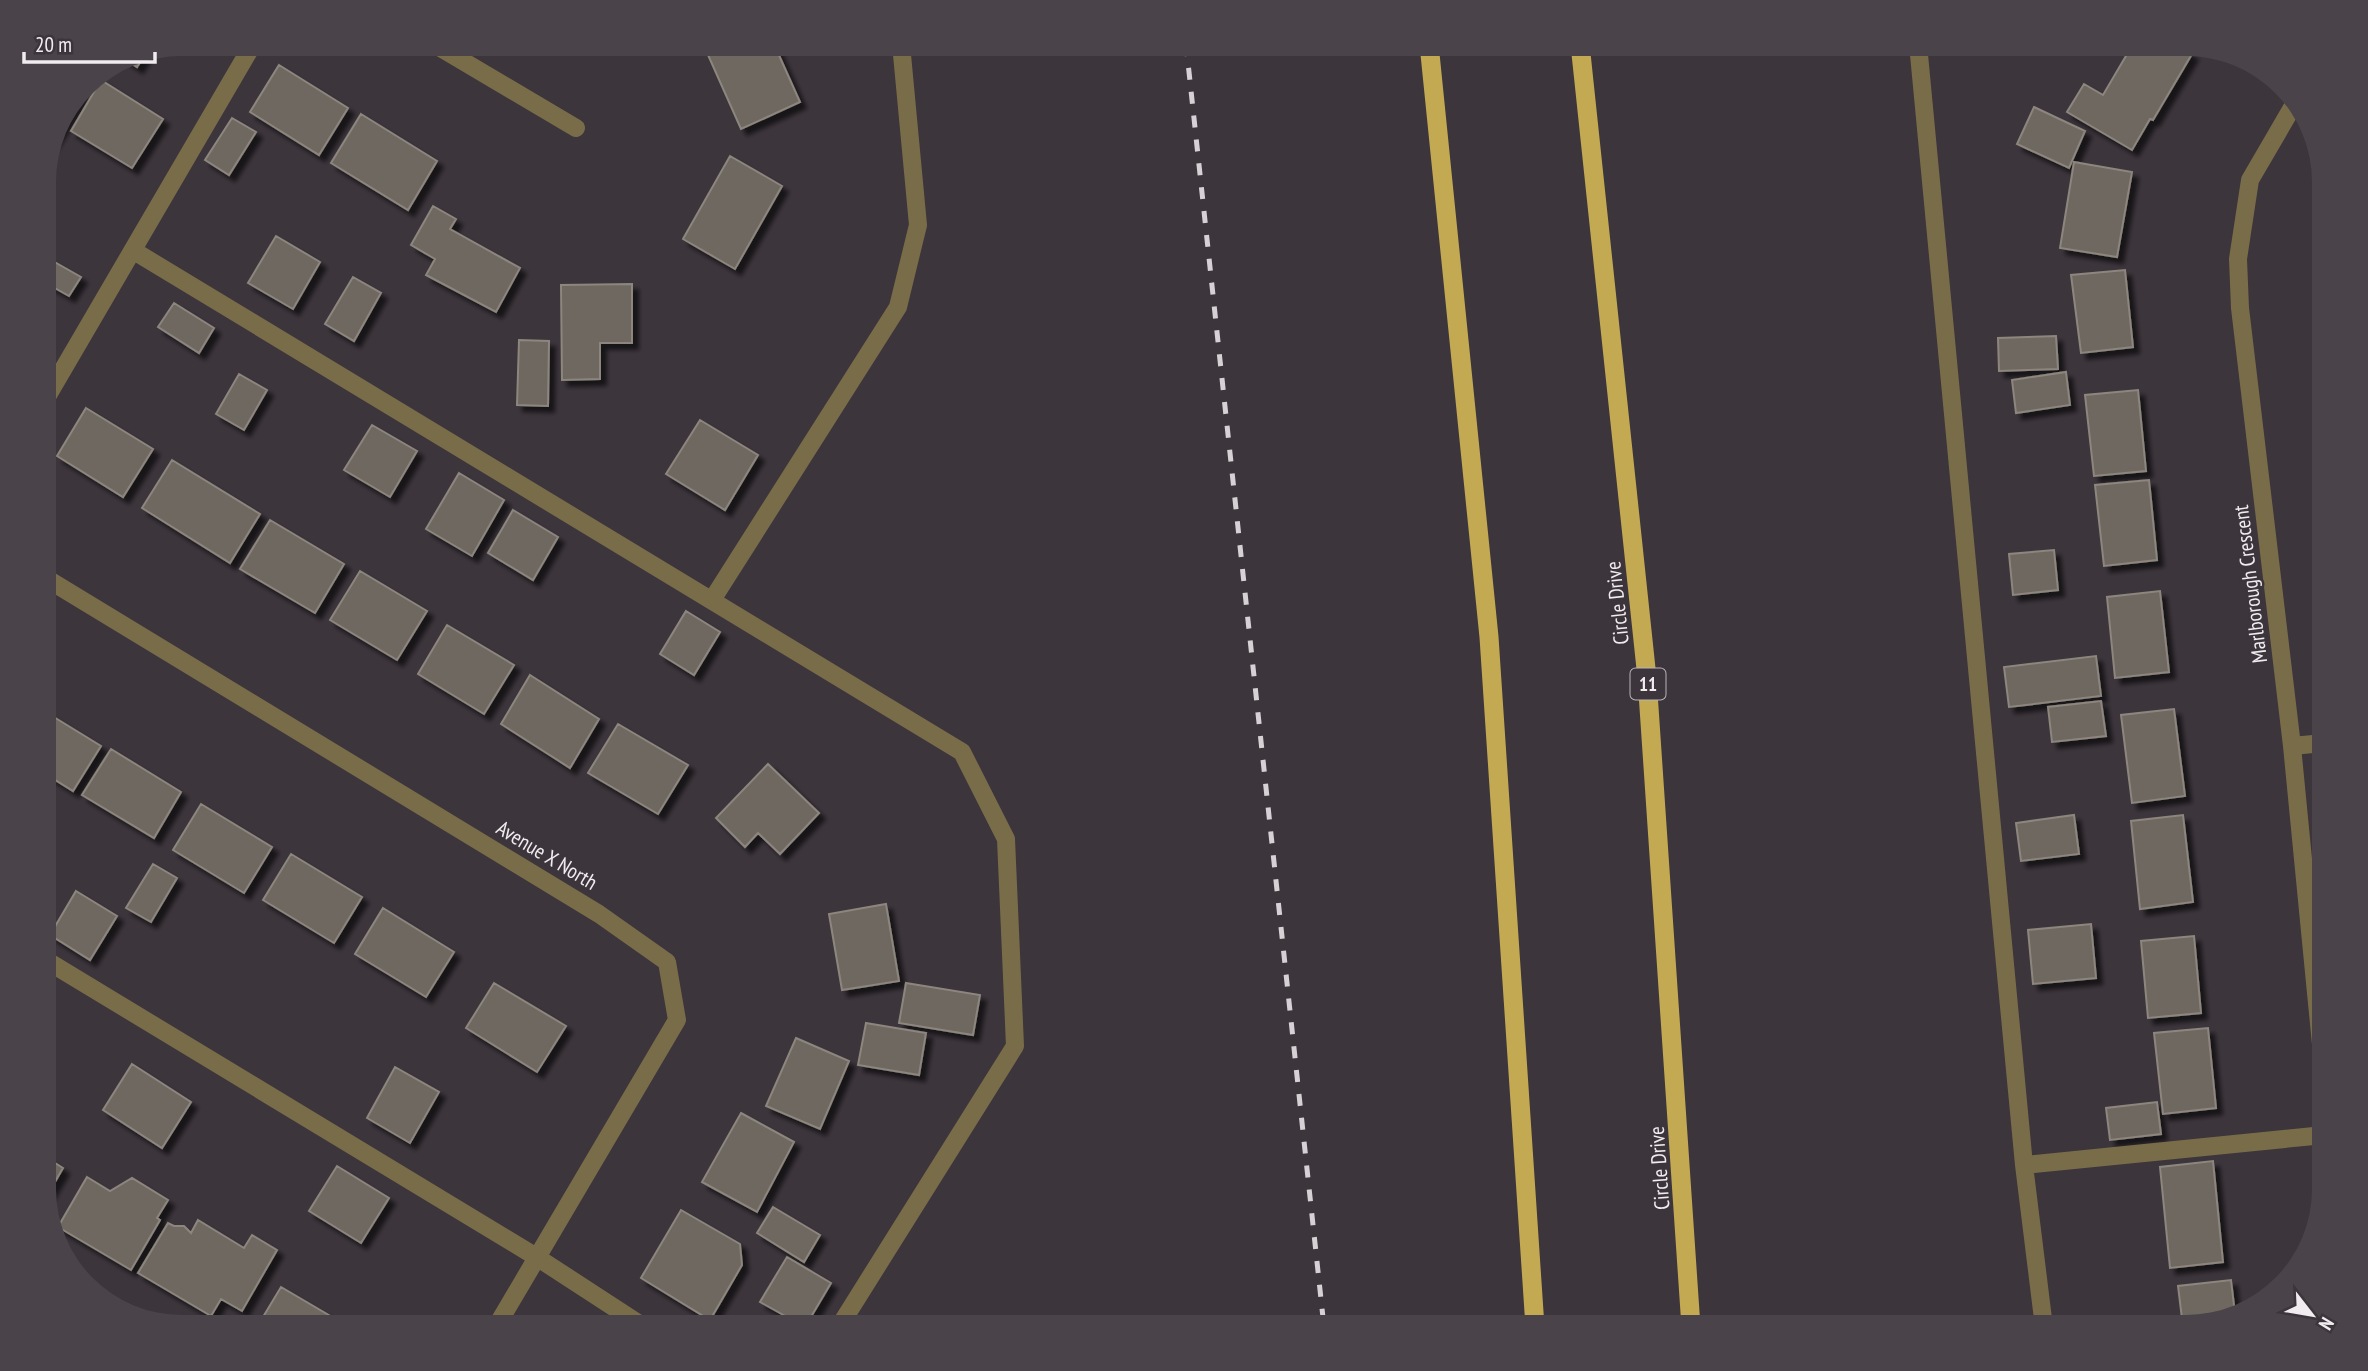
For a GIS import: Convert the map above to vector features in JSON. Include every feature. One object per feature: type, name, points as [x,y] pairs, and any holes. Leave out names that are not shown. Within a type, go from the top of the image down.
[{"type":"highway","points":[[1430,56],[1489,637],[1534,1315]]},
{"type":"highway","name":"Circle Drive","points":[[1581,56],[1647,678],[1691,1315]]},
{"type":"street","points":[[56,382],[246,56]]},
{"type":"street","points":[[454,56],[576,128]]},
{"type":"street","points":[[712,600],[898,307],[918,225],[902,56]]},
{"type":"street","points":[[1920,56],[2024,1164],[2043,1315]]},
{"type":"street","name":"Marlborough Crescent","points":[[2291,112],[2250,180],[2238,259],[2240,308],[2292,746],[2312,952]]},
{"type":"street","points":[[134,251],[962,752],[1006,839],[1015,1046],[847,1315]]},
{"type":"street","name":"Avenue X North","points":[[56,584],[599,914],[667,962],[677,1020],[503,1315]]},
{"type":"street","points":[[2292,746],[2312,744]]},
{"type":"street","points":[[56,966],[538,1258],[626,1315]]},
{"type":"street","points":[[2024,1164],[2312,1136]]},
{"type":"building","points":[[708,56],[779,56],[800,102],[741,129]]},
{"type":"building","points":[[2126,56],[2191,56],[2132,150],[2067,112],[2084,84],[2103,95]]},
{"type":"building","points":[[279,65],[348,108],[319,155],[250,112]]},
{"type":"building","points":[[105,82],[163,119],[132,168],[71,131],[94,92]]},
{"type":"building","points":[[2034,107],[2085,131],[2069,168],[2017,144]]},
{"type":"building","points":[[361,114],[437,161],[408,210],[331,163]]},
{"type":"building","points":[[232,118],[256,132],[229,175],[205,160]]},
{"type":"building","points":[[730,156],[782,186],[735,269],[683,239]]},
{"type":"building","points":[[2074,162],[2132,172],[2117,257],[2060,248]]},
{"type":"building","points":[[433,206],[456,219],[450,229],[520,268],[496,312],[426,275],[435,259],[411,245]]},
{"type":"building","points":[[276,236],[320,262],[293,309],[248,283]]},
{"type":"building","points":[[56,263],[81,277],[69,296],[56,289]]},
{"type":"building","points":[[2125,270],[2133,347],[2081,353],[2071,275]]},
{"type":"building","points":[[353,277],[381,293],[354,341],[325,324]]},
{"type":"building","points":[[632,284],[632,343],[600,343],[600,379],[562,380],[561,285]]},
{"type":"building","points":[[174,303],[214,328],[199,353],[158,327]]},
{"type":"building","points":[[2056,336],[2058,369],[1999,371],[1998,338]]},
{"type":"building","points":[[519,340],[549,341],[548,406],[517,405]]},
{"type":"building","points":[[2066,372],[2070,405],[2016,413],[2012,380]]},
{"type":"building","points":[[239,374],[267,390],[244,430],[216,414]]},
{"type":"building","points":[[2138,390],[2146,471],[2094,476],[2085,395]]},
{"type":"building","points":[[86,408],[153,449],[123,497],[57,456]]},
{"type":"building","points":[[700,420],[758,455],[725,510],[666,474]]},
{"type":"building","points":[[372,425],[417,451],[390,497],[344,470]]},
{"type":"building","points":[[172,460],[260,514],[230,563],[142,508]]},
{"type":"building","points":[[459,473],[504,500],[472,556],[426,529]]},
{"type":"building","points":[[2149,480],[2157,560],[2104,566],[2095,485]]},
{"type":"building","points":[[513,510],[558,537],[533,580],[488,553]]},
{"type":"building","points":[[270,520],[344,564],[315,613],[240,569]]},
{"type":"building","points":[[2054,550],[2058,590],[2013,595],[2009,554]]},
{"type":"building","points":[[360,571],[427,611],[397,660],[330,620]]},
{"type":"building","points":[[2160,591],[2169,672],[2115,678],[2107,597]]},
{"type":"building","points":[[686,611],[720,632],[694,675],[660,654]]},
{"type":"building","points":[[447,625],[514,665],[484,714],[418,674]]},
{"type":"building","points":[[2096,656],[2101,696],[2009,707],[2004,667]]},
{"type":"building","points":[[530,675],[599,719],[570,768],[501,724]]},
{"type":"building","points":[[2101,701],[2106,736],[2052,742],[2048,707]]},
{"type":"building","points":[[2174,709],[2185,796],[2132,803],[2121,715]]},
{"type":"building","points":[[56,718],[101,746],[73,791],[56,780]]},
{"type":"building","points":[[618,724],[688,765],[658,814],[588,773]]},
{"type":"building","points":[[111,749],[181,792],[154,838],[82,795]]},
{"type":"building","points":[[768,764],[819,813],[780,854],[758,833],[745,847],[716,818]]},
{"type":"building","points":[[201,804],[272,847],[244,893],[173,850]]},
{"type":"building","points":[[2074,815],[2079,854],[2021,861],[2016,823]]},
{"type":"building","points":[[2183,815],[2193,902],[2140,909],[2131,821]]},
{"type":"building","points":[[291,854],[362,897],[334,943],[263,900]]},
{"type":"building","points":[[153,864],[177,878],[151,922],[126,908]]},
{"type":"building","points":[[76,891],[117,916],[90,960],[56,939],[56,925]]},
{"type":"building","points":[[886,904],[899,981],[842,990],[829,914]]},
{"type":"building","points":[[383,908],[454,952],[426,997],[355,954]]},
{"type":"building","points":[[2091,924],[2096,978],[2033,984],[2028,930]]},
{"type":"building","points":[[2194,936],[2201,1013],[2148,1018],[2141,941]]},
{"type":"building","points":[[494,983],[566,1026],[537,1072],[466,1028]]},
{"type":"building","points":[[906,983],[980,995],[973,1035],[899,1023]]},
{"type":"building","points":[[866,1023],[926,1033],[919,1075],[858,1065]]},
{"type":"building","points":[[2208,1028],[2216,1108],[2163,1114],[2154,1033]]},
{"type":"building","points":[[796,1038],[849,1061],[820,1129],[766,1106]]},
{"type":"building","points":[[132,1064],[191,1102],[162,1148],[103,1110]]},
{"type":"building","points":[[395,1067],[439,1092],[410,1143],[367,1118]]},
{"type":"building","points":[[2157,1102],[2161,1134],[2110,1140],[2106,1108]]},
{"type":"building","points":[[741,1113],[794,1142],[757,1212],[702,1182]]},
{"type":"building","points":[[2213,1161],[2223,1262],[2170,1268],[2160,1167]]},
{"type":"building","points":[[56,1164],[63,1168],[56,1180]]},
{"type":"building","points":[[337,1166],[389,1198],[361,1243],[309,1211]]},
{"type":"building","points":[[87,1177],[110,1191],[132,1178],[168,1200],[157,1218],[160,1220],[131,1270],[63,1230],[61,1222]]},
{"type":"building","points":[[773,1207],[820,1235],[804,1262],[757,1233]]},
{"type":"building","points":[[681,1210],[740,1244],[742,1265],[713,1315],[702,1315],[641,1278]]},
{"type":"building","points":[[198,1220],[244,1248],[252,1235],[277,1250],[242,1311],[221,1299],[209,1315],[138,1273],[168,1223],[184,1226],[191,1233]]},
{"type":"building","points":[[787,1257],[831,1283],[812,1315],[783,1315],[760,1302]]},
{"type":"building","points":[[2231,1280],[2234,1305],[2219,1311],[2182,1315],[2178,1286]]},
{"type":"building","points":[[281,1287],[329,1315],[264,1315]]},
{"type":"railway","points":[[1187,56],[1323,1315]]}]
